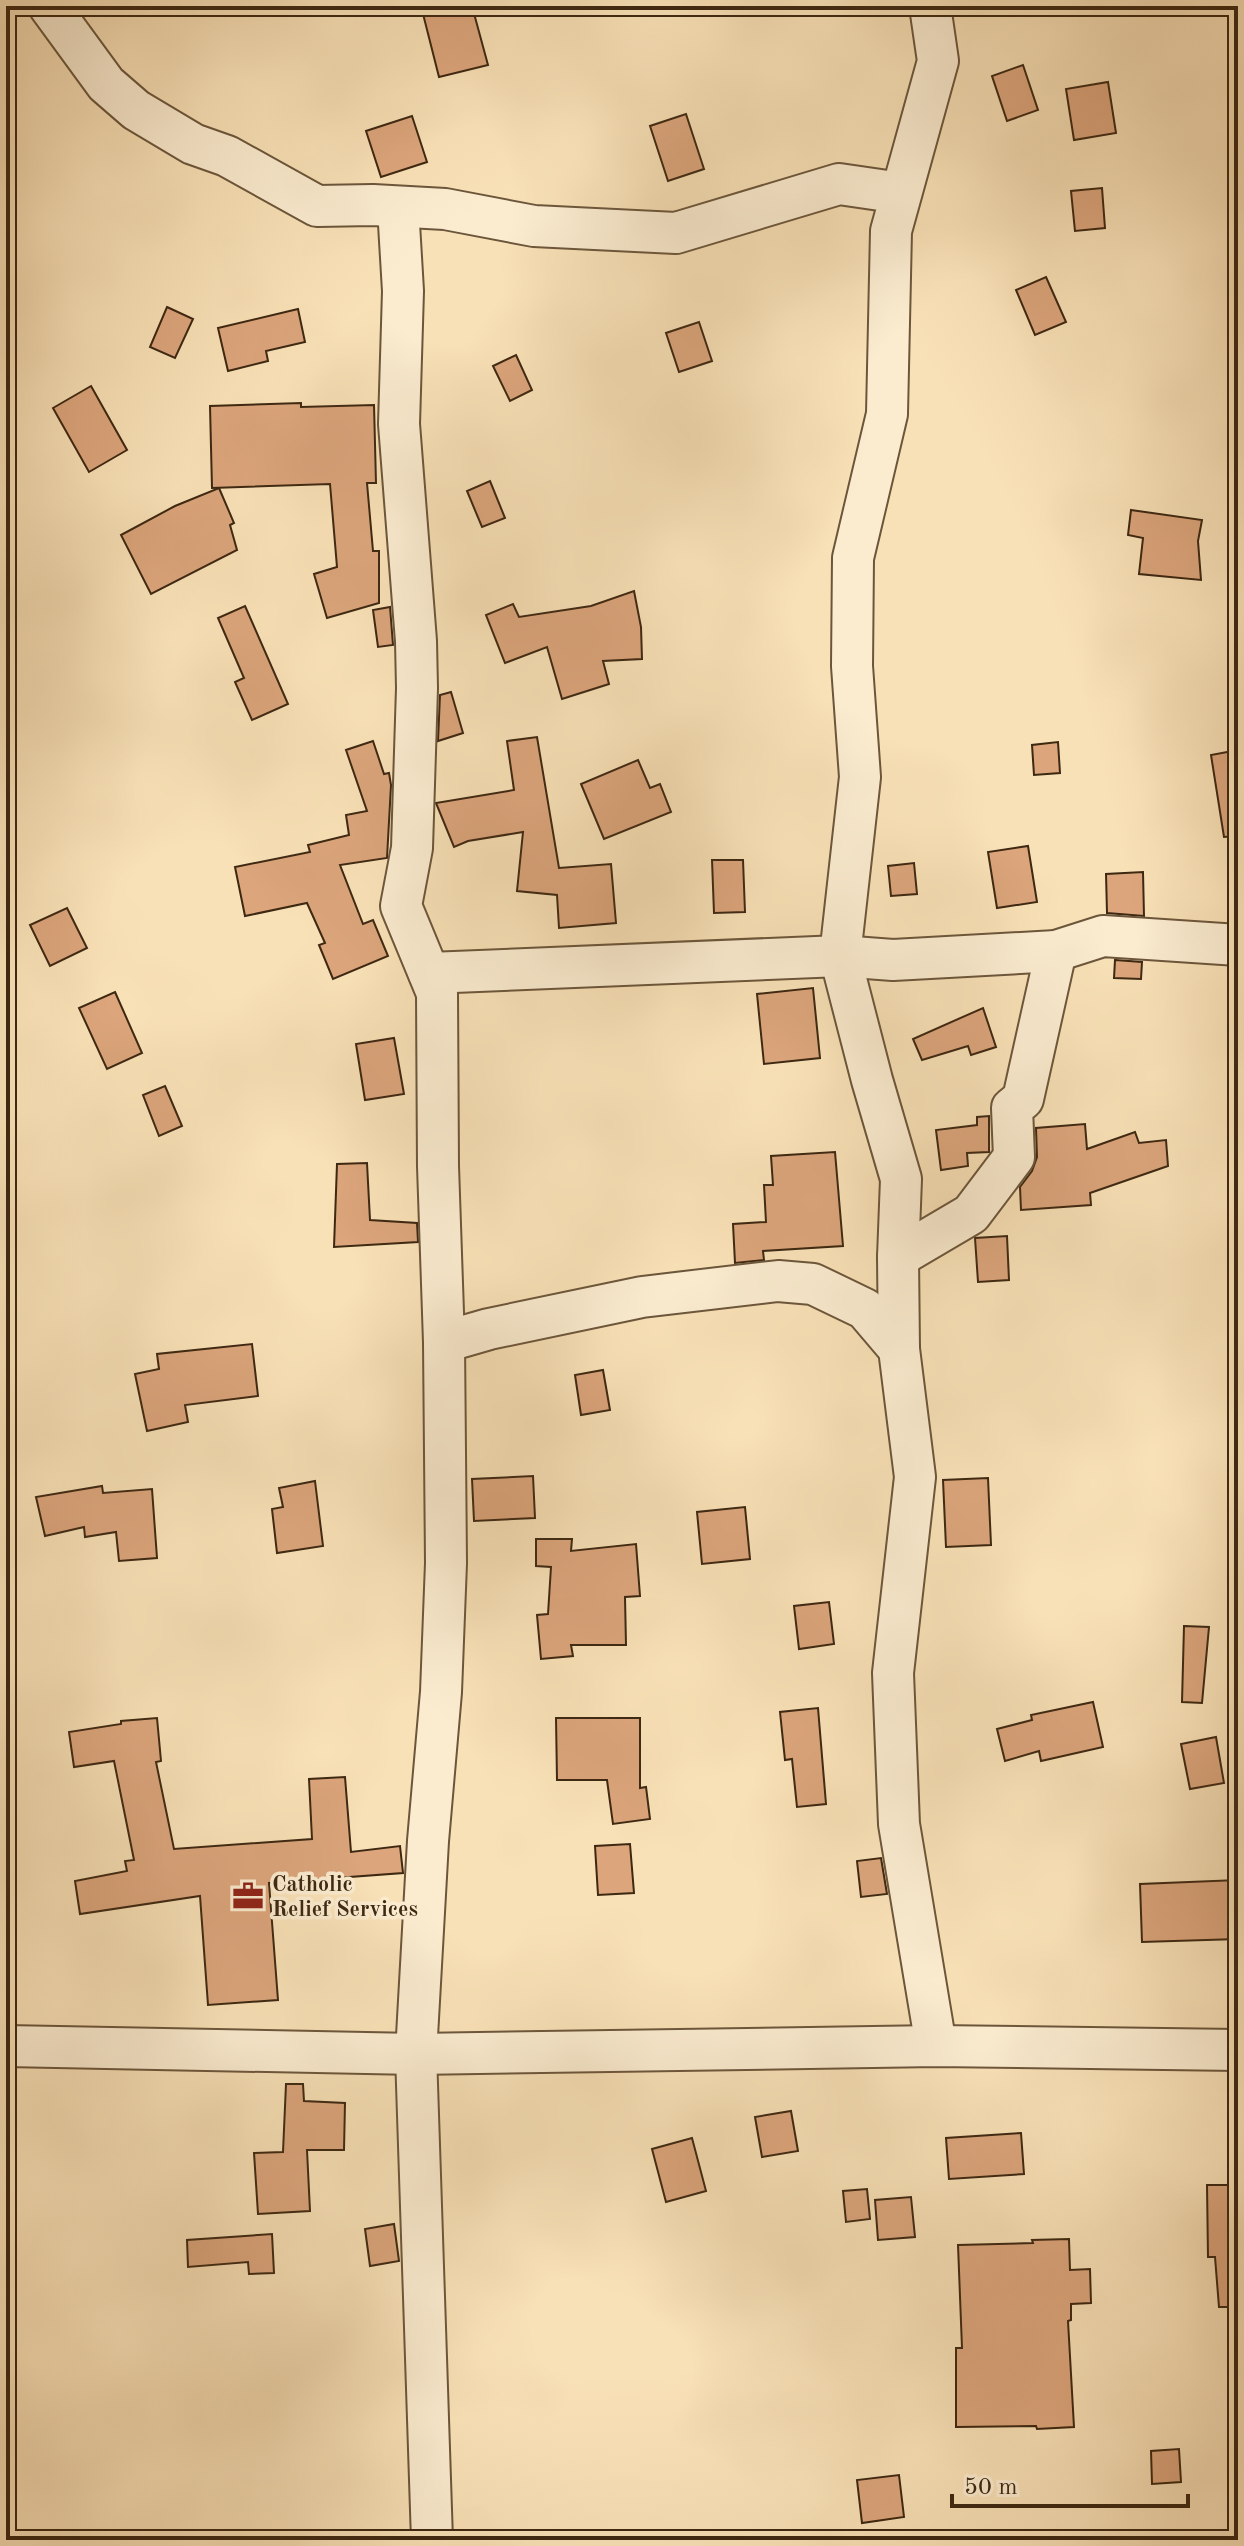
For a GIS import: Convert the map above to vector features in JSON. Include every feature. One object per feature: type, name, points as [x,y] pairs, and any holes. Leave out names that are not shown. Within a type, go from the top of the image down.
[{"type":"street","points":[[49,6],[106,84],[136,110],[193,144],[227,156],[317,206],[445,209],[534,226],[676,233],[839,184],[901,193]]},
{"type":"street","points":[[930,6],[938,61],[891,231],[887,414],[853,558],[852,666],[860,777],[840,956],[901,1179],[899,1349],[915,1477],[893,1673],[899,1824],[936,2046]]},
{"type":"street","points":[[398,207],[403,291],[399,424],[417,688],[412,848],[401,906],[437,993],[438,1166],[444,1342],[446,1563],[441,1692],[428,1841],[416,2054],[432,2540]]},
{"type":"street","points":[[429,973],[840,956],[893,960],[1056,951],[1103,936],[1238,945]]},
{"type":"street","points":[[898,1257],[971,1214],[1014,1157],[1012,1108],[1023,1099],[1056,951]]},
{"type":"street","points":[[444,1342],[489,1329],[642,1297],[778,1281],[813,1284],[865,1309],[899,1349]]},
{"type":"street","points":[[6,2046],[416,2054],[936,2046],[1238,2050]]},
{"type":"building","points":[[421,6],[472,6],[488,65],[439,77]]},
{"type":"building","points":[[1023,65],[1038,110],[1007,121],[992,76]]},
{"type":"building","points":[[1108,82],[1116,133],[1074,140],[1066,89]]},
{"type":"building","points":[[686,114],[704,169],[668,181],[650,126]]},
{"type":"building","points":[[412,116],[427,162],[381,177],[366,131]]},
{"type":"building","points":[[1102,188],[1105,228],[1075,231],[1071,191]]},
{"type":"building","points":[[1046,277],[1066,322],[1035,335],[1016,290]]},
{"type":"building","points":[[167,307],[193,319],[175,358],[150,347]]},
{"type":"building","points":[[298,309],[305,342],[266,351],[268,361],[228,371],[218,328]]},
{"type":"building","points":[[699,322],[712,361],[679,372],[666,333]]},
{"type":"building","points":[[516,355],[532,390],[510,401],[493,366]]},
{"type":"building","points":[[91,386],[127,450],[89,472],[53,408]]},
{"type":"building","points":[[301,403],[301,407],[374,405],[376,483],[367,483],[373,551],[379,551],[379,603],[327,618],[314,574],[337,567],[330,484],[212,488],[210,406]]},
{"type":"building","points":[[490,481],[505,518],[482,527],[467,491]]},
{"type":"building","points":[[219,488],[234,523],[230,525],[237,550],[151,594],[121,535],[175,506]]},
{"type":"building","points":[[1131,510],[1202,520],[1198,541],[1201,580],[1139,574],[1143,538],[1128,535]]},
{"type":"building","points":[[634,591],[641,627],[642,659],[603,661],[609,684],[562,699],[547,647],[505,663],[486,615],[513,604],[519,617],[591,606]]},
{"type":"building","points":[[245,606],[288,704],[252,720],[235,682],[244,678],[218,618]]},
{"type":"building","points":[[390,607],[393,645],[378,647],[373,610]]},
{"type":"building","points":[[451,692],[463,733],[438,741],[440,695]]},
{"type":"building","points":[[537,737],[559,868],[611,864],[616,923],[559,928],[557,895],[517,891],[523,832],[468,841],[454,847],[436,803],[514,790],[507,741]]},
{"type":"building","points":[[373,741],[384,774],[389,773],[391,785],[387,858],[340,865],[363,924],[373,920],[388,956],[333,979],[319,945],[325,943],[307,903],[245,916],[235,867],[310,852],[308,845],[349,835],[346,815],[367,811],[346,750]]},
{"type":"building","points":[[1058,742],[1060,773],[1034,775],[1032,745]]},
{"type":"building","points":[[1238,750],[1238,836],[1224,837],[1211,755]]},
{"type":"building","points":[[638,760],[650,788],[660,784],[671,812],[604,839],[581,784]]},
{"type":"building","points":[[1028,846],[1037,902],[997,908],[988,852]]},
{"type":"building","points":[[712,860],[743,860],[745,912],[714,913]]},
{"type":"building","points":[[914,863],[917,894],[891,896],[888,866]]},
{"type":"building","points":[[1143,872],[1144,916],[1107,913],[1106,874]]},
{"type":"building","points":[[67,908],[87,948],[50,966],[30,925]]},
{"type":"building","points":[[1115,960],[1142,962],[1141,979],[1114,978]]},
{"type":"building","points":[[813,988],[820,1058],[764,1064],[757,994]]},
{"type":"building","points":[[115,992],[142,1053],[107,1069],[79,1008]]},
{"type":"building","points":[[983,1008],[996,1047],[971,1055],[968,1046],[922,1060],[913,1039]]},
{"type":"building","points":[[394,1038],[404,1094],[365,1100],[356,1044]]},
{"type":"building","points":[[165,1086],[182,1126],[159,1136],[143,1095]]},
{"type":"building","points":[[989,1116],[989,1152],[967,1153],[968,1166],[941,1170],[936,1130],[977,1125],[977,1117]]},
{"type":"building","points":[[1085,1124],[1087,1149],[1135,1132],[1139,1143],[1166,1140],[1168,1166],[1090,1193],[1091,1205],[1021,1210],[1020,1187],[1032,1171],[1037,1157],[1036,1128]]},
{"type":"building","points":[[835,1152],[843,1246],[763,1251],[764,1260],[735,1263],[733,1224],[766,1222],[764,1185],[773,1185],[771,1156]]},
{"type":"building","points":[[367,1163],[370,1220],[417,1223],[418,1242],[334,1247],[337,1164]]},
{"type":"building","points":[[1007,1236],[1009,1280],[978,1282],[975,1238]]},
{"type":"building","points":[[252,1344],[258,1396],[185,1405],[188,1422],[147,1431],[135,1374],[159,1369],[157,1354]]},
{"type":"building","points":[[603,1370],[610,1410],[581,1415],[575,1375]]},
{"type":"building","points":[[533,1476],[535,1518],[474,1521],[472,1479]]},
{"type":"building","points":[[988,1478],[991,1545],[946,1547],[943,1480]]},
{"type":"building","points":[[315,1481],[323,1546],[277,1553],[272,1509],[283,1507],[279,1488]]},
{"type":"building","points":[[102,1486],[103,1493],[152,1489],[157,1558],[119,1561],[116,1532],[85,1537],[84,1527],[45,1536],[36,1497]]},
{"type":"building","points":[[745,1507],[750,1559],[702,1564],[697,1512]]},
{"type":"building","points":[[536,1539],[572,1539],[571,1551],[636,1544],[640,1596],[625,1597],[626,1645],[571,1645],[573,1656],[541,1659],[537,1615],[548,1614],[551,1567],[536,1566]]},
{"type":"building","points":[[829,1602],[834,1644],[799,1649],[794,1606]]},
{"type":"building","points":[[1184,1626],[1209,1627],[1202,1703],[1182,1702]]},
{"type":"building","points":[[1093,1702],[1103,1747],[1041,1761],[1039,1751],[1005,1761],[997,1729],[1032,1720],[1031,1715]]},
{"type":"building","points":[[818,1708],[826,1804],[797,1807],[792,1759],[785,1760],[780,1712]]},
{"type":"building","points":[[157,1718],[161,1761],[156,1762],[174,1849],[312,1839],[309,1779],[345,1777],[351,1852],[400,1846],[403,1873],[269,1883],[278,2000],[208,2005],[200,1896],[80,1914],[75,1881],[127,1871],[125,1861],[134,1860],[114,1761],[74,1767],[69,1732],[121,1724],[121,1721]]},
{"type":"building","points":[[556,1718],[640,1718],[640,1788],[646,1787],[650,1819],[613,1824],[607,1780],[557,1780]]},
{"type":"building","points":[[1216,1737],[1224,1783],[1190,1789],[1181,1744]]},
{"type":"building","points":[[630,1844],[634,1893],[598,1895],[595,1846]]},
{"type":"building","points":[[881,1858],[887,1894],[861,1897],[857,1861]]},
{"type":"building","points":[[1238,1880],[1238,1939],[1142,1942],[1140,1884]]},
{"type":"building","points":[[286,2084],[303,2084],[304,2101],[345,2103],[344,2150],[307,2150],[310,2211],[258,2214],[254,2153],[283,2152]]},
{"type":"building","points":[[791,2111],[798,2151],[762,2157],[755,2117]]},
{"type":"building","points":[[1021,2133],[1024,2174],[949,2179],[946,2138]]},
{"type":"building","points":[[692,2138],[706,2191],[666,2202],[652,2149]]},
{"type":"building","points":[[1207,2185],[1238,2185],[1238,2307],[1219,2307],[1215,2257],[1208,2257]]},
{"type":"building","points":[[867,2189],[870,2219],[846,2222],[843,2191]]},
{"type":"building","points":[[911,2197],[915,2237],[878,2240],[875,2200]]},
{"type":"building","points":[[394,2224],[399,2261],[370,2266],[365,2229]]},
{"type":"building","points":[[272,2234],[274,2273],[249,2274],[248,2262],[188,2267],[187,2240]]},
{"type":"building","points":[[1069,2239],[1070,2270],[1090,2269],[1091,2303],[1071,2304],[1071,2320],[1068,2321],[1074,2427],[956,2427],[956,2348],[962,2348],[958,2245]]},
{"type":"building","points":[[1179,2449],[1181,2482],[1152,2484],[1151,2451]]},
{"type":"building","points":[[899,2475],[904,2517],[862,2523],[857,2480]]},
{"type":"place","name":"Catholic Relief Services","points":[[248,1896]]}]
